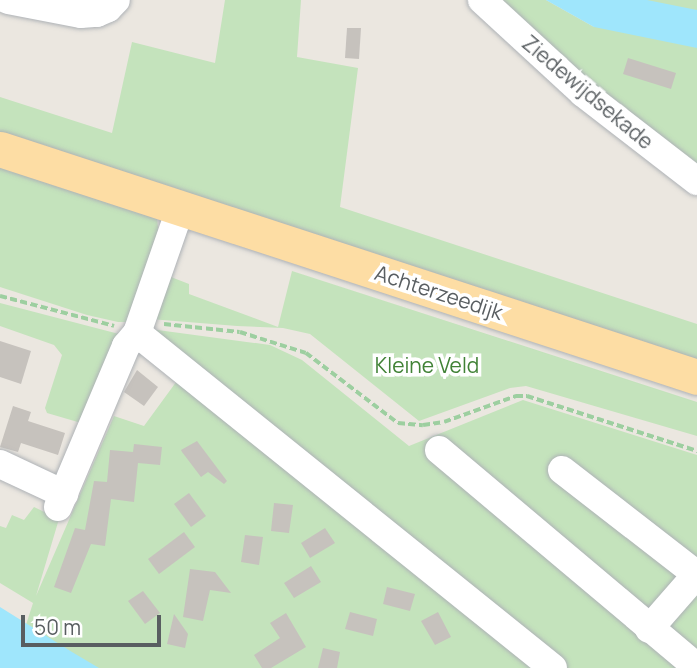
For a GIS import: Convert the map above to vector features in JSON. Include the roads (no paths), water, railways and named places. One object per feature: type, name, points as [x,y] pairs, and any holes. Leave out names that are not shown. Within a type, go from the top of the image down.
[{"type":"main road","name":"Achterzeedijk","points":[[0,149],[697,377]]},
{"type":"street","points":[[8,0],[81,14],[97,13],[116,0]]},
{"type":"street","name":"Ziedewijdsekade","points":[[482,0],[583,93],[697,181]]},
{"type":"street","points":[[0,464],[61,501],[126,346],[139,329],[181,207]]},
{"type":"street","points":[[139,329],[552,668]]},
{"type":"street","points":[[439,450],[697,667]]},
{"type":"street","points":[[562,470],[697,574],[649,629]]},
{"type":"water","points":[[546,0],[647,0],[697,10],[697,48],[594,27]]},
{"type":"water","points":[[0,607],[72,652],[99,668],[0,668]]},
{"type":"park label","name":"Kleine Veld","points":[[427,365]]}]
